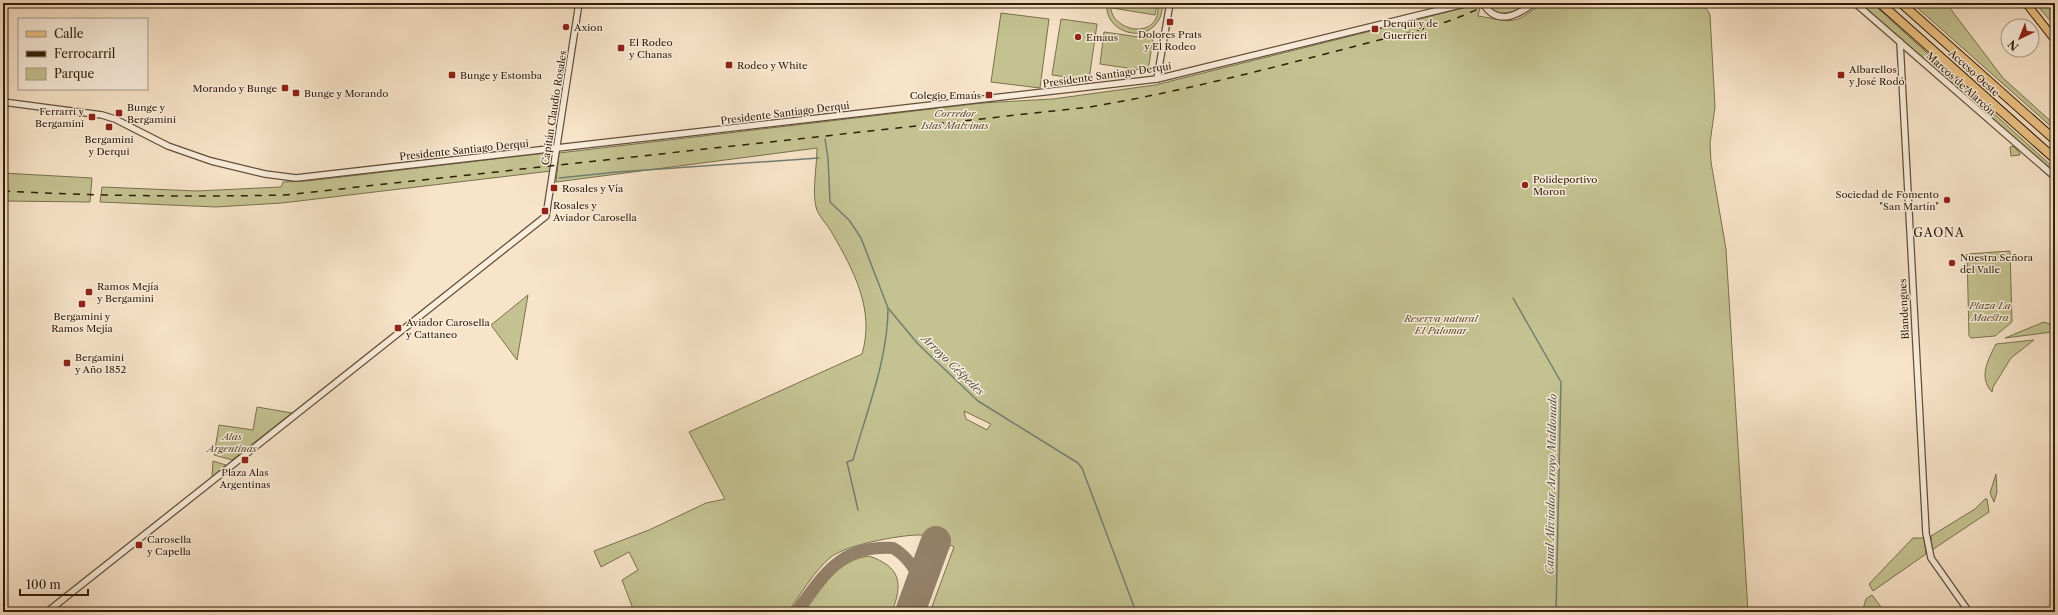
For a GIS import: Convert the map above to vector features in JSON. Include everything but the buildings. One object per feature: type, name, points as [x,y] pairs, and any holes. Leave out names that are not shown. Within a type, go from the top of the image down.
[{"type":"highway","name":"Acceso Oeste","points":[[1880,3],[2055,159]]},
{"type":"highway","name":"Acceso Oeste","points":[[1901,3],[2055,140]]},
{"type":"main road","points":[[2026,3],[2055,40]]},
{"type":"street","name":"Capitán Claudio Rosales","points":[[47,612],[546,216],[580,3]]},
{"type":"street","points":[[1157,79],[1170,3]]},
{"type":"street","name":"Presidente Santiago Derqui","points":[[3,102],[108,117],[168,146],[211,162],[289,178],[556,149],[1157,79],[1468,3]]},
{"type":"street","points":[[1483,3],[1491,12],[1505,17],[1517,14],[1534,3]]},
{"type":"street","name":"Marcos de Alarcón","points":[[1856,3],[2055,177]]},
{"type":"street","name":"Blandengues","points":[[1900,42],[1926,533],[1929,554],[1969,612]]},
{"type":"green space","points":[[1107,3],[1111,3],[1112,12],[1115,19],[1130,28],[1138,29],[1146,28],[1153,23],[1157,16],[1159,3],[1163,3],[1160,17],[1152,28],[1144,32],[1135,33],[1126,32],[1111,21],[1107,13]]},
{"type":"green space","points":[[1113,3],[1157,3],[1155,15],[1112,8]]},
{"type":"green space","points":[[1487,3],[1529,3],[1513,11],[1501,13],[1491,8]]},
{"type":"green space","name":"Reserva natural El Palomar","points":[[1543,3],[1696,3],[1697,7],[1705,8],[1710,15],[1715,107],[1710,143],[1711,162],[1726,249],[1748,612],[930,612],[954,547],[937,539],[923,535],[910,535],[873,542],[848,548],[838,553],[831,557],[819,569],[788,612],[631,612],[632,606],[622,580],[638,570],[629,552],[601,567],[594,551],[649,530],[706,503],[725,499],[689,432],[862,354],[866,322],[864,306],[855,276],[840,247],[816,207],[815,186],[817,148],[556,182],[559,153],[982,103],[1053,99],[1155,85],[1475,5],[1480,8],[1478,16],[1507,21],[1525,16]],"holes":[[[964,411],[991,424],[987,430],[966,419]]]},
{"type":"green space","points":[[1858,3],[1872,3],[2055,169],[2055,174]]},
{"type":"green space","points":[[1912,3],[1946,3],[2003,78],[2055,125],[2055,130]]},
{"type":"green space","points":[[2035,3],[2049,3],[2055,11],[2055,23],[2053,24]]},
{"type":"green space","points":[[1001,13],[1049,19],[1040,88],[991,82]]},
{"type":"green space","points":[[1061,19],[1097,24],[1089,80],[1052,75]]},
{"type":"green space","points":[[1104,32],[1153,39],[1148,71],[1100,64]]},
{"type":"green space","points":[[2013,146],[2020,153],[2020,155],[2011,156],[2010,147]]},
{"type":"green space","points":[[554,152],[551,171],[282,203],[216,207],[100,202],[102,187],[197,191],[281,187],[283,182],[307,181]]},
{"type":"green space","points":[[3,173],[92,178],[90,202],[3,201]]},
{"type":"green space","name":"Plaza La Maestra","points":[[2010,251],[2012,322],[1995,336],[1971,338],[1969,336],[1967,254]]},
{"type":"green space","points":[[528,295],[517,360],[491,325]]},
{"type":"green space","points":[[2044,322],[2050,324],[2052,332],[2005,338]]},
{"type":"green space","points":[[2034,340],[2011,358],[1993,387],[1992,392],[1988,386],[1985,374],[1990,356],[1996,344]]},
{"type":"green space","name":"Alas Argentinas","points":[[257,407],[292,413],[232,460],[214,455],[219,425],[253,430]]},
{"type":"green space","points":[[213,461],[226,465],[212,477]]},
{"type":"green space","points":[[1996,474],[1997,492],[1994,502],[1990,493]]},
{"type":"green space","points":[[1985,499],[1987,499],[1989,512],[1932,550],[1931,536],[1975,509]]},
{"type":"green space","points":[[1913,538],[1924,538],[1926,554],[1873,591],[1869,584]]},
{"type":"green space","points":[[869,556],[888,565],[897,577],[898,593],[892,612],[804,612],[831,576],[839,569],[848,563]]},
{"type":"green space","points":[[1872,595],[1884,611],[1862,612],[1866,599]]},
{"type":"waterway","name":"Arroyo Céspedes","points":[[825,139],[828,158],[830,202],[849,220],[861,238],[888,308],[918,344],[978,401],[1078,463],[1082,468],[1136,612]]},
{"type":"waterway","points":[[559,178],[617,172],[819,158]]},
{"type":"waterway","name":"Canal Aliviador Arroyo Maldonado","points":[[1513,298],[1561,382],[1556,612]]},
{"type":"waterway","points":[[858,510],[847,462],[853,460],[876,384],[881,365],[887,327],[888,308]]},
{"type":"taxiway","points":[[796,612],[815,586],[835,565],[846,557],[874,548],[893,548],[910,563],[921,583]]},
{"type":"runway","points":[[910,612],[936,541]]},
{"type":"railway","points":[[3,191],[144,196],[285,195],[1090,107],[1223,80],[1407,33],[1458,18],[1489,3]]},
{"type":"place","name":"Dolores Prats y El Rodeo","points":[[1170,22]]},
{"type":"place","name":"Axion","points":[[566,27]]},
{"type":"place","name":"Derqui y de Guerrieri","points":[[1375,29]]},
{"type":"place","name":"Emaus","points":[[1078,37]]},
{"type":"place","name":"El Rodeo y Chanas","points":[[621,48]]},
{"type":"place","name":"Rodeo y White","points":[[729,65]]},
{"type":"place","name":"Bunge y Estomba","points":[[452,75]]},
{"type":"place","name":"Albarellos y José Rodó","points":[[1841,75]]},
{"type":"place","name":"Morando y Bunge","points":[[285,88]]},
{"type":"place","name":"Bunge y Morando","points":[[296,93]]},
{"type":"place","name":"Colegio Emaús","points":[[989,95]]},
{"type":"place","name":"Bunge y Bergamini","points":[[119,113]]},
{"type":"place","name":"Ferrarri y Bergamini","points":[[92,117]]},
{"type":"place","name":"Bergamini y Derqui","points":[[109,127]]},
{"type":"place","name":"Polideportivo Moron","points":[[1525,185]]},
{"type":"place","name":"Rosales y Vía","points":[[554,188]]},
{"type":"place","name":"Sociedad de Fomento \"San Martín\"","points":[[1947,200]]},
{"type":"place","name":"Rosales y Aviador Carosella","points":[[545,211]]},
{"type":"place","name":"Nuestra Señora del Valle","points":[[1952,263]]},
{"type":"place","name":"Ramos Mejía y Bergamini","points":[[89,292]]},
{"type":"place","name":"Bergamini y Ramos Mejía","points":[[82,304]]},
{"type":"place","name":"Aviador Carosella y Cattaneo","points":[[398,328]]},
{"type":"place","name":"Bergamini y Año 1852","points":[[67,363]]},
{"type":"place","name":"Plaza Alas Argentinas","points":[[245,460]]},
{"type":"place","name":"Carosella y Capella","points":[[139,545]]},
{"type":"district","name":"GAONA","points":[[1939,232]]},
{"type":"park label","name":"Corredor Islas Malvinas","points":[[955,118]]}]
